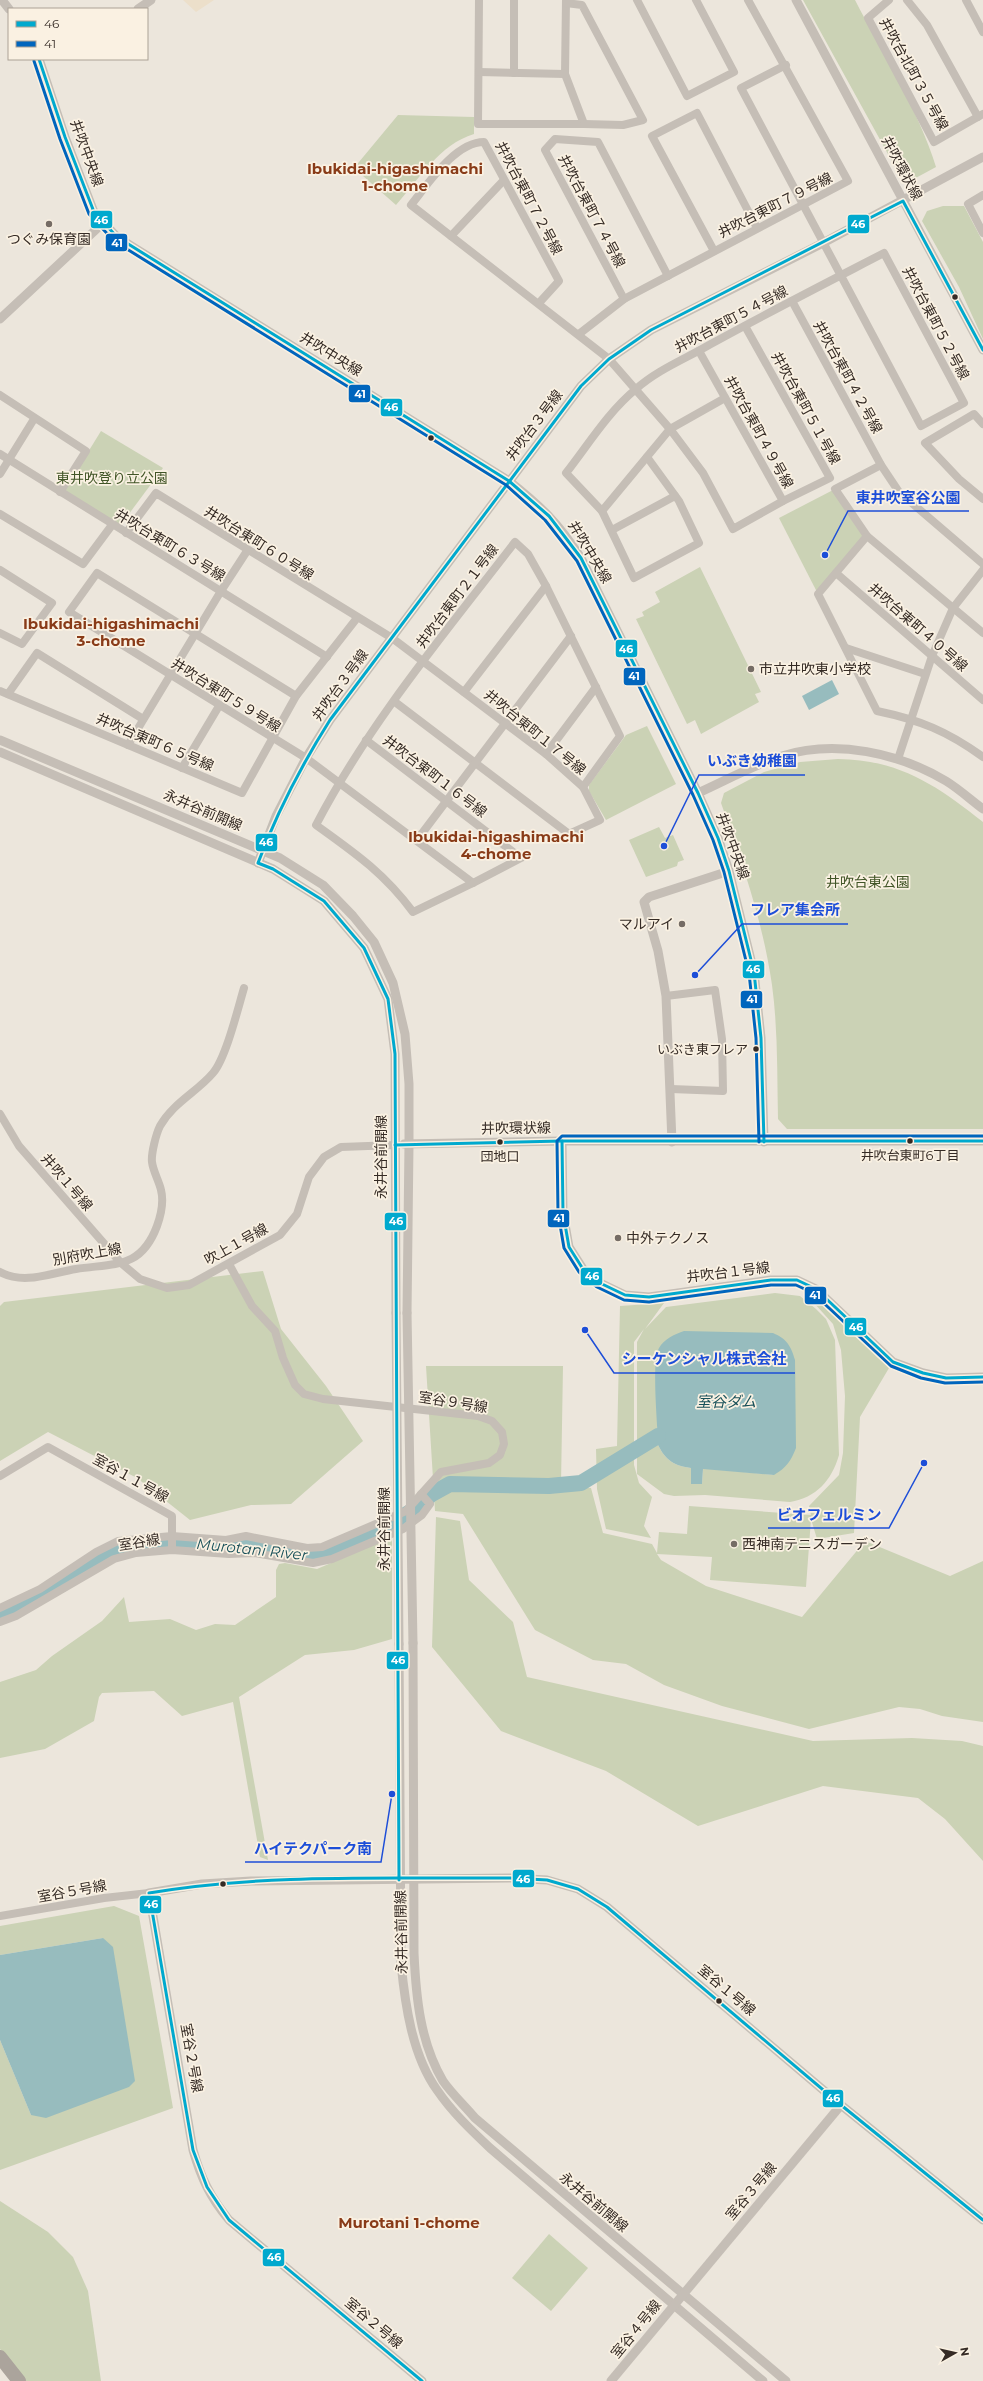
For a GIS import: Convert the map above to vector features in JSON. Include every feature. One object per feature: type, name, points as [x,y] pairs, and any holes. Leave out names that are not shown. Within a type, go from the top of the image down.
[{"type":"highway","points":[[0,2357],[19,2381]]},
{"type":"street","points":[[2,0],[8,9]]},
{"type":"street","points":[[139,8],[151,0]]},
{"type":"street","points":[[479,0],[478,124],[623,125],[643,120],[582,5],[566,1],[565,74],[584,124]]},
{"type":"street","points":[[514,0],[514,73]]},
{"type":"street","points":[[637,0],[687,96],[734,72],[696,0]]},
{"type":"street","name":"井吹台東町７９号線","points":[[579,334],[624,299],[848,181],[786,65],[748,0]]},
{"type":"street","name":"井吹環状線","points":[[796,0],[983,350]]},
{"type":"street","name":"井吹台北町３５号線","points":[[889,0],[868,18],[934,142],[980,115]]},
{"type":"street","points":[[907,0],[927,25],[980,115]]},
{"type":"street","points":[[966,0],[983,32]]},
{"type":"street","name":"井吹中央線","points":[[39,60],[83,186],[94,212],[117,237],[510,481],[544,509],[563,530],[581,558],[698,793],[718,838],[729,871],[754,972],[761,1038],[764,1142]]},
{"type":"street","name":"井吹台東町５２号線","points":[[786,65],[740,88],[840,276],[921,426],[964,403],[884,253],[840,276]]},
{"type":"street","points":[[479,72],[565,74]]},
{"type":"street","points":[[714,251],[652,136],[697,113],[758,228]]},
{"type":"street","name":"井吹台東町７４号線","points":[[624,299],[545,150],[555,139],[598,142],[668,276]]},
{"type":"street","name":"井吹台東町７２号線","points":[[539,303],[559,281],[484,142],[475,142],[457,151],[411,205],[579,334],[609,359]]},
{"type":"street","name":"井吹台３号線","points":[[258,863],[276,816],[306,758],[330,720],[581,386],[609,359],[651,330],[823,243],[983,157]]},
{"type":"street","points":[[451,236],[504,180]]},
{"type":"street","points":[[983,195],[968,204],[983,233]]},
{"type":"street","points":[[0,319],[103,223]]},
{"type":"street","name":"井吹台東町５４号線","points":[[602,511],[566,473],[611,414],[635,389],[651,378],[699,351],[840,276]]},
{"type":"street","name":"井吹台東町４２号線","points":[[792,301],[881,465],[899,492],[983,564]]},
{"type":"street","name":"井吹台東町５１号線","points":[[745,326],[830,478],[783,501]]},
{"type":"street","name":"井吹台東町４９号線","points":[[609,359],[670,428],[703,473],[733,529],[783,501],[699,351]]},
{"type":"street","points":[[0,395],[34,419],[86,451],[60,492]]},
{"type":"street","points":[[647,457],[675,496],[699,543],[634,578],[602,511],[670,428],[725,398]]},
{"type":"street","points":[[983,424],[974,414],[926,443],[959,479],[983,499]]},
{"type":"street","points":[[0,474],[34,419]]},
{"type":"street","name":"井吹台東町６３号線","points":[[0,454],[112,525],[327,657]]},
{"type":"street","points":[[881,465],[835,489],[867,536],[983,633]]},
{"type":"street","name":"井吹台東町６０号線","points":[[126,533],[156,493],[247,551],[392,638]]},
{"type":"street","points":[[612,530],[675,496]]},
{"type":"street","points":[[0,514],[83,564],[112,525]]},
{"type":"street","points":[[867,536],[818,594],[877,711],[911,718],[954,736],[983,757]]},
{"type":"street","name":"井吹台東町２１号線","points":[[473,883],[413,912],[393,886],[369,863],[316,825],[339,781],[366,740],[515,542],[528,554],[546,586],[620,736],[583,787]]},
{"type":"street","points":[[128,745],[221,591],[247,551]]},
{"type":"street","points":[[0,570],[52,603],[22,644],[0,633]]},
{"type":"street","points":[[898,759],[925,674],[953,608],[983,570]]},
{"type":"street","name":"井吹台東町５９号線","points":[[296,696],[97,573],[68,612],[169,676],[306,758],[339,781],[473,883]]},
{"type":"street","name":"井吹台東町４０号線","points":[[836,573],[983,700]]},
{"type":"street","points":[[464,692],[546,586]]},
{"type":"street","points":[[272,739],[296,696],[357,618]]},
{"type":"street","points":[[417,840],[571,636]]},
{"type":"street","name":"井吹台東町１７号線","points":[[392,638],[546,754],[583,787],[600,820],[569,834],[395,702]]},
{"type":"street","points":[[846,648],[925,674]]},
{"type":"street","points":[[8,694],[37,653],[143,719]]},
{"type":"street","points":[[546,754],[596,687]]},
{"type":"street","name":"井吹台東町６５号線","points":[[0,690],[242,793],[272,739]]},
{"type":"street","points":[[182,768],[219,706]]},
{"type":"street","name":"永井谷前開線","points":[[0,740],[280,858],[323,885],[353,916],[374,942],[393,983],[405,1034],[409,1084],[407,1313],[413,1643],[414,1880],[416,1990],[424,2038],[444,2081],[475,2118],[786,2381]]},
{"type":"street","name":"井吹台東町１６号線","points":[[366,740],[521,858],[473,883]]},
{"type":"street","points":[[698,793],[782,756],[816,749],[858,750],[898,759],[947,782],[983,809]]},
{"type":"street","name":"永井谷前開線","points":[[0,752],[273,869],[324,901],[364,948],[388,999],[395,1054],[399,1880],[401,1963],[404,1996],[414,2042],[436,2089],[460,2118],[490,2148],[673,2306],[763,2381]]},
{"type":"street","points":[[672,1142],[666,996],[658,950],[644,902],[649,897],[729,871]]},
{"type":"street","name":"別府吹上線","points":[[0,1272],[7,1275],[30,1279],[52,1273],[121,1263],[140,1255],[149,1244],[161,1213],[162,1192],[152,1160],[160,1127],[182,1099],[214,1072],[231,1034],[244,988]]},
{"type":"street","points":[[666,996],[715,990],[722,1039],[723,1091],[671,1089]]},
{"type":"street","name":"井吹１号線","points":[[0,1114],[19,1146],[121,1263]]},
{"type":"street","name":"井吹環状線","points":[[395,1144],[983,1141]]},
{"type":"street","name":"井吹台１号線","points":[[562,1142],[563,1213],[568,1246],[583,1269],[600,1283],[625,1295],[649,1297],[771,1280],[797,1280],[816,1289],[893,1362],[923,1374],[946,1378],[983,1377]]},
{"type":"street","name":"吹上１号線","points":[[121,1263],[140,1279],[167,1288],[189,1285],[280,1235],[297,1214],[309,1177],[324,1157],[341,1147],[395,1144]]},
{"type":"street","name":"室谷９号線","points":[[229,1264],[252,1306],[275,1331],[289,1372],[295,1384],[304,1394],[323,1399],[478,1416],[492,1421],[502,1432],[504,1444],[500,1455],[490,1462],[441,1472],[406,1511],[386,1521],[322,1547],[307,1548]]},
{"type":"street","name":"室谷１１号線","points":[[0,1476],[48,1447],[172,1516],[172,1536]]},
{"type":"street","points":[[172,1550],[229,1554],[254,1553],[313,1563],[332,1558],[403,1529],[422,1515],[430,1504],[421,1494]]},
{"type":"street","points":[[0,1608],[40,1589],[96,1552],[118,1541],[172,1536]]},
{"type":"street","name":"室谷線","points":[[0,1622],[16,1616],[114,1559],[136,1553],[172,1550],[172,1536],[226,1540],[246,1536],[307,1548]]},
{"type":"street","points":[[149,1893],[202,1884],[250,1881],[399,1880]]},
{"type":"street","name":"室谷１号線","points":[[399,1880],[540,1880],[578,1889],[607,1907],[841,2104],[983,2220]]},
{"type":"street","name":"室谷５号線","points":[[0,1916],[104,1898],[149,1893]]},
{"type":"street","name":"室谷２号線","points":[[149,1893],[193,2150],[201,2176],[213,2200],[229,2220],[422,2381]]},
{"type":"street","name":"室谷３号線","points":[[683,2295],[841,2104]]},
{"type":"street","name":"室谷４号線","points":[[611,2381],[683,2295]]},
{"type":"green space","points":[[803,0],[855,0],[910,104],[929,146],[936,167],[912,180],[899,174]]},
{"type":"green space","points":[[398,115],[474,117],[474,134],[462,139],[440,154],[421,174],[396,205],[354,168]]},
{"type":"green space","points":[[943,206],[964,206],[983,242],[983,339],[959,287],[922,221],[927,211]]},
{"type":"green space","name":"東井吹登り立公園","points":[[101,431],[163,468],[120,526],[64,491]]},
{"type":"green space","points":[[835,489],[867,536],[818,594],[779,518]]},
{"type":"green space","points":[[700,567],[761,692],[755,694],[759,702],[701,734],[695,720],[687,724],[636,619],[644,616],[642,612],[660,602],[655,592]]},
{"type":"green space","points":[[647,726],[676,784],[606,820],[589,791],[589,785],[626,735]]},
{"type":"green space","name":"井吹台東公園","points":[[838,759],[860,760],[880,764],[916,777],[933,786],[983,822],[983,1129],[787,1129],[778,1119],[775,1018],[768,962],[751,892],[721,803],[724,793],[764,772],[800,762]]},
{"type":"green space","points":[[659,827],[665,838],[673,835],[684,860],[678,862],[677,866],[646,877],[629,840]]},
{"type":"green space","points":[[263,1271],[281,1329],[326,1386],[363,1441],[291,1504],[251,1505],[190,1520],[137,1478],[48,1432],[0,1461],[0,1306],[4,1302]]},
{"type":"green space","points":[[775,1293],[800,1296],[826,1319],[835,1340],[839,1455],[827,1480],[815,1492],[799,1500],[790,1502],[705,1495],[674,1496],[664,1494],[637,1474],[637,1342],[644,1329],[634,1342],[634,1465],[639,1483],[652,1497],[644,1526],[651,1538],[606,1529],[597,1489],[596,1449],[617,1446],[620,1306],[664,1303],[645,1329],[666,1307]],"holes":[[[659,1349],[774,1475],[703,1468],[702,1484],[691,1483],[691,1468],[680,1466],[672,1462],[664,1455],[658,1445],[656,1366]]]},
{"type":"green space","points":[[820,1297],[889,1368],[860,1417],[854,1533],[817,1539],[811,1519],[806,1587],[710,1580],[712,1557],[657,1554],[661,1560],[706,1586],[802,1617],[865,1541],[950,1576],[983,1561],[983,1722],[942,1716],[920,1709],[899,1707],[809,1729],[722,1706],[664,1685],[626,1664],[593,1660],[535,1630],[463,1514],[435,1511],[426,1366],[563,1366],[561,1484],[591,1488],[603,1533],[652,1544],[657,1553],[659,1532],[687,1534],[689,1506],[811,1515],[809,1506],[839,1475],[843,1453],[845,1396],[841,1350],[833,1324],[814,1303]]},
{"type":"green space","points":[[436,1517],[460,1521],[469,1580],[513,1622],[527,1677],[813,1741],[912,1738],[962,1741],[983,1746],[983,1861],[945,1819],[918,1798],[823,1786],[698,1826],[606,1771],[501,1731],[432,1647]]},
{"type":"green space","points":[[392,1537],[392,1639],[354,1650],[305,1655],[239,1697],[268,1860],[260,1857],[233,1702],[182,1716],[154,1691],[102,1693],[99,1697],[94,1721],[45,1749],[0,1758],[0,1682],[36,1670],[52,1656],[102,1621],[124,1597],[129,1622],[170,1619],[196,1630],[215,1624],[235,1625],[276,1597],[276,1570],[279,1564],[285,1563],[317,1569]]},
{"type":"green space","points":[[114,1906],[139,1916],[173,2108],[0,2170],[0,2040],[31,2115],[103,1938],[0,1955],[0,1926]]},
{"type":"green space","points":[[0,2201],[48,2232],[73,2257],[88,2291],[101,2381],[26,2381],[0,2349]]},
{"type":"green space","points":[[549,2234],[588,2268],[551,2311],[512,2278]]},
{"type":"shaded area","points":[[183,0],[214,0],[196,12]]},
{"type":"water","points":[[832,680],[839,694],[809,710],[802,696]]},
{"type":"water","name":"室谷ダム","points":[[684,1331],[773,1333],[785,1340],[788,1344],[795,1360],[796,1448],[788,1464],[782,1470],[774,1475],[703,1469],[702,1484],[691,1484],[691,1468],[680,1466],[672,1462],[664,1455],[658,1445],[655,1367],[659,1348],[667,1339]]},
{"type":"water","points":[[103,1938],[113,1947],[135,2081],[129,2087],[46,2118],[31,2115],[0,2040],[0,1955]]},
{"type":"waterway","name":"Murotani River","points":[[0,1614],[33,1600],[62,1584],[107,1553],[128,1546],[180,1542],[227,1547],[259,1547],[312,1557],[374,1534],[420,1506],[430,1495],[450,1484],[549,1486],[581,1483],[658,1436]]},
{"type":"transit line","name":"46","points":[[39,60],[65,137],[94,212],[117,237],[509,481],[549,516],[581,558],[698,793],[718,838],[729,871],[754,972],[761,1038],[764,1142]]},
{"type":"transit line","name":"41","points":[[34,61],[60,139],[89,214],[114,241],[506,485],[545,520],[577,561],[693,795],[713,840],[724,872],[749,973],[756,1038],[759,1142]]},
{"type":"transit line","name":"46","points":[[399,1880],[395,1054],[388,999],[364,948],[324,901],[273,869],[258,863],[290,790],[330,720],[581,386],[609,359],[651,330],[903,201],[983,350]]},
{"type":"transit line","name":"41","points":[[983,1136],[562,1136],[557,1141],[558,1213],[564,1248],[579,1272],[597,1287],[624,1300],[649,1302],[771,1285],[796,1285],[813,1293],[891,1366],[921,1378],[945,1383],[983,1382]]},
{"type":"transit line","name":"46","points":[[562,1141],[563,1213],[569,1247],[583,1269],[600,1283],[625,1295],[649,1297],[771,1280],[797,1280],[816,1289],[893,1362],[923,1373],[946,1378],[983,1377]]},
{"type":"transit line","name":"46","points":[[395,1145],[562,1141],[983,1141]]},
{"type":"transit line","name":"46","points":[[422,2381],[229,2220],[207,2187],[193,2150],[149,1893],[238,1882],[329,1878],[510,1878],[547,1880],[578,1889],[607,1907],[841,2105],[983,2220]]},
{"type":"place","name":"つぐみ保育園","points":[[49,224]]},
{"type":"place","name":"東井吹室谷公園","points":[[825,555]]},
{"type":"place","name":"市立井吹東小学校","points":[[751,669]]},
{"type":"place","name":"いぶき幼稚園","points":[[664,846]]},
{"type":"place","name":"マルアイ","points":[[682,924]]},
{"type":"place","name":"フレア集会所","points":[[695,975]]},
{"type":"place","name":"いぶき東フレア","points":[[756,1049]]},
{"type":"place","name":"井吹台東町6丁目","points":[[910,1141]]},
{"type":"place","name":"団地口","points":[[500,1142]]},
{"type":"place","name":"中外テクノス","points":[[618,1238]]},
{"type":"place","name":"シーケンシャル株式会社","points":[[585,1330]]},
{"type":"place","name":"ビオフェルミン","points":[[924,1463]]},
{"type":"place","name":"西神南テニスガーデン","points":[[734,1544]]},
{"type":"place","name":"ハイテクパーク南","points":[[392,1794]]},
{"type":"district","name":"Ibukidai-higashimachi 1-chome","points":[[395,176]]},
{"type":"district","name":"Ibukidai-higashimachi 3-chome","points":[[111,632]]},
{"type":"district","name":"Ibukidai-higashimachi 4-chome","points":[[496,844]]},
{"type":"district","name":"Murotani 1-chome","points":[[409,2222]]}]
